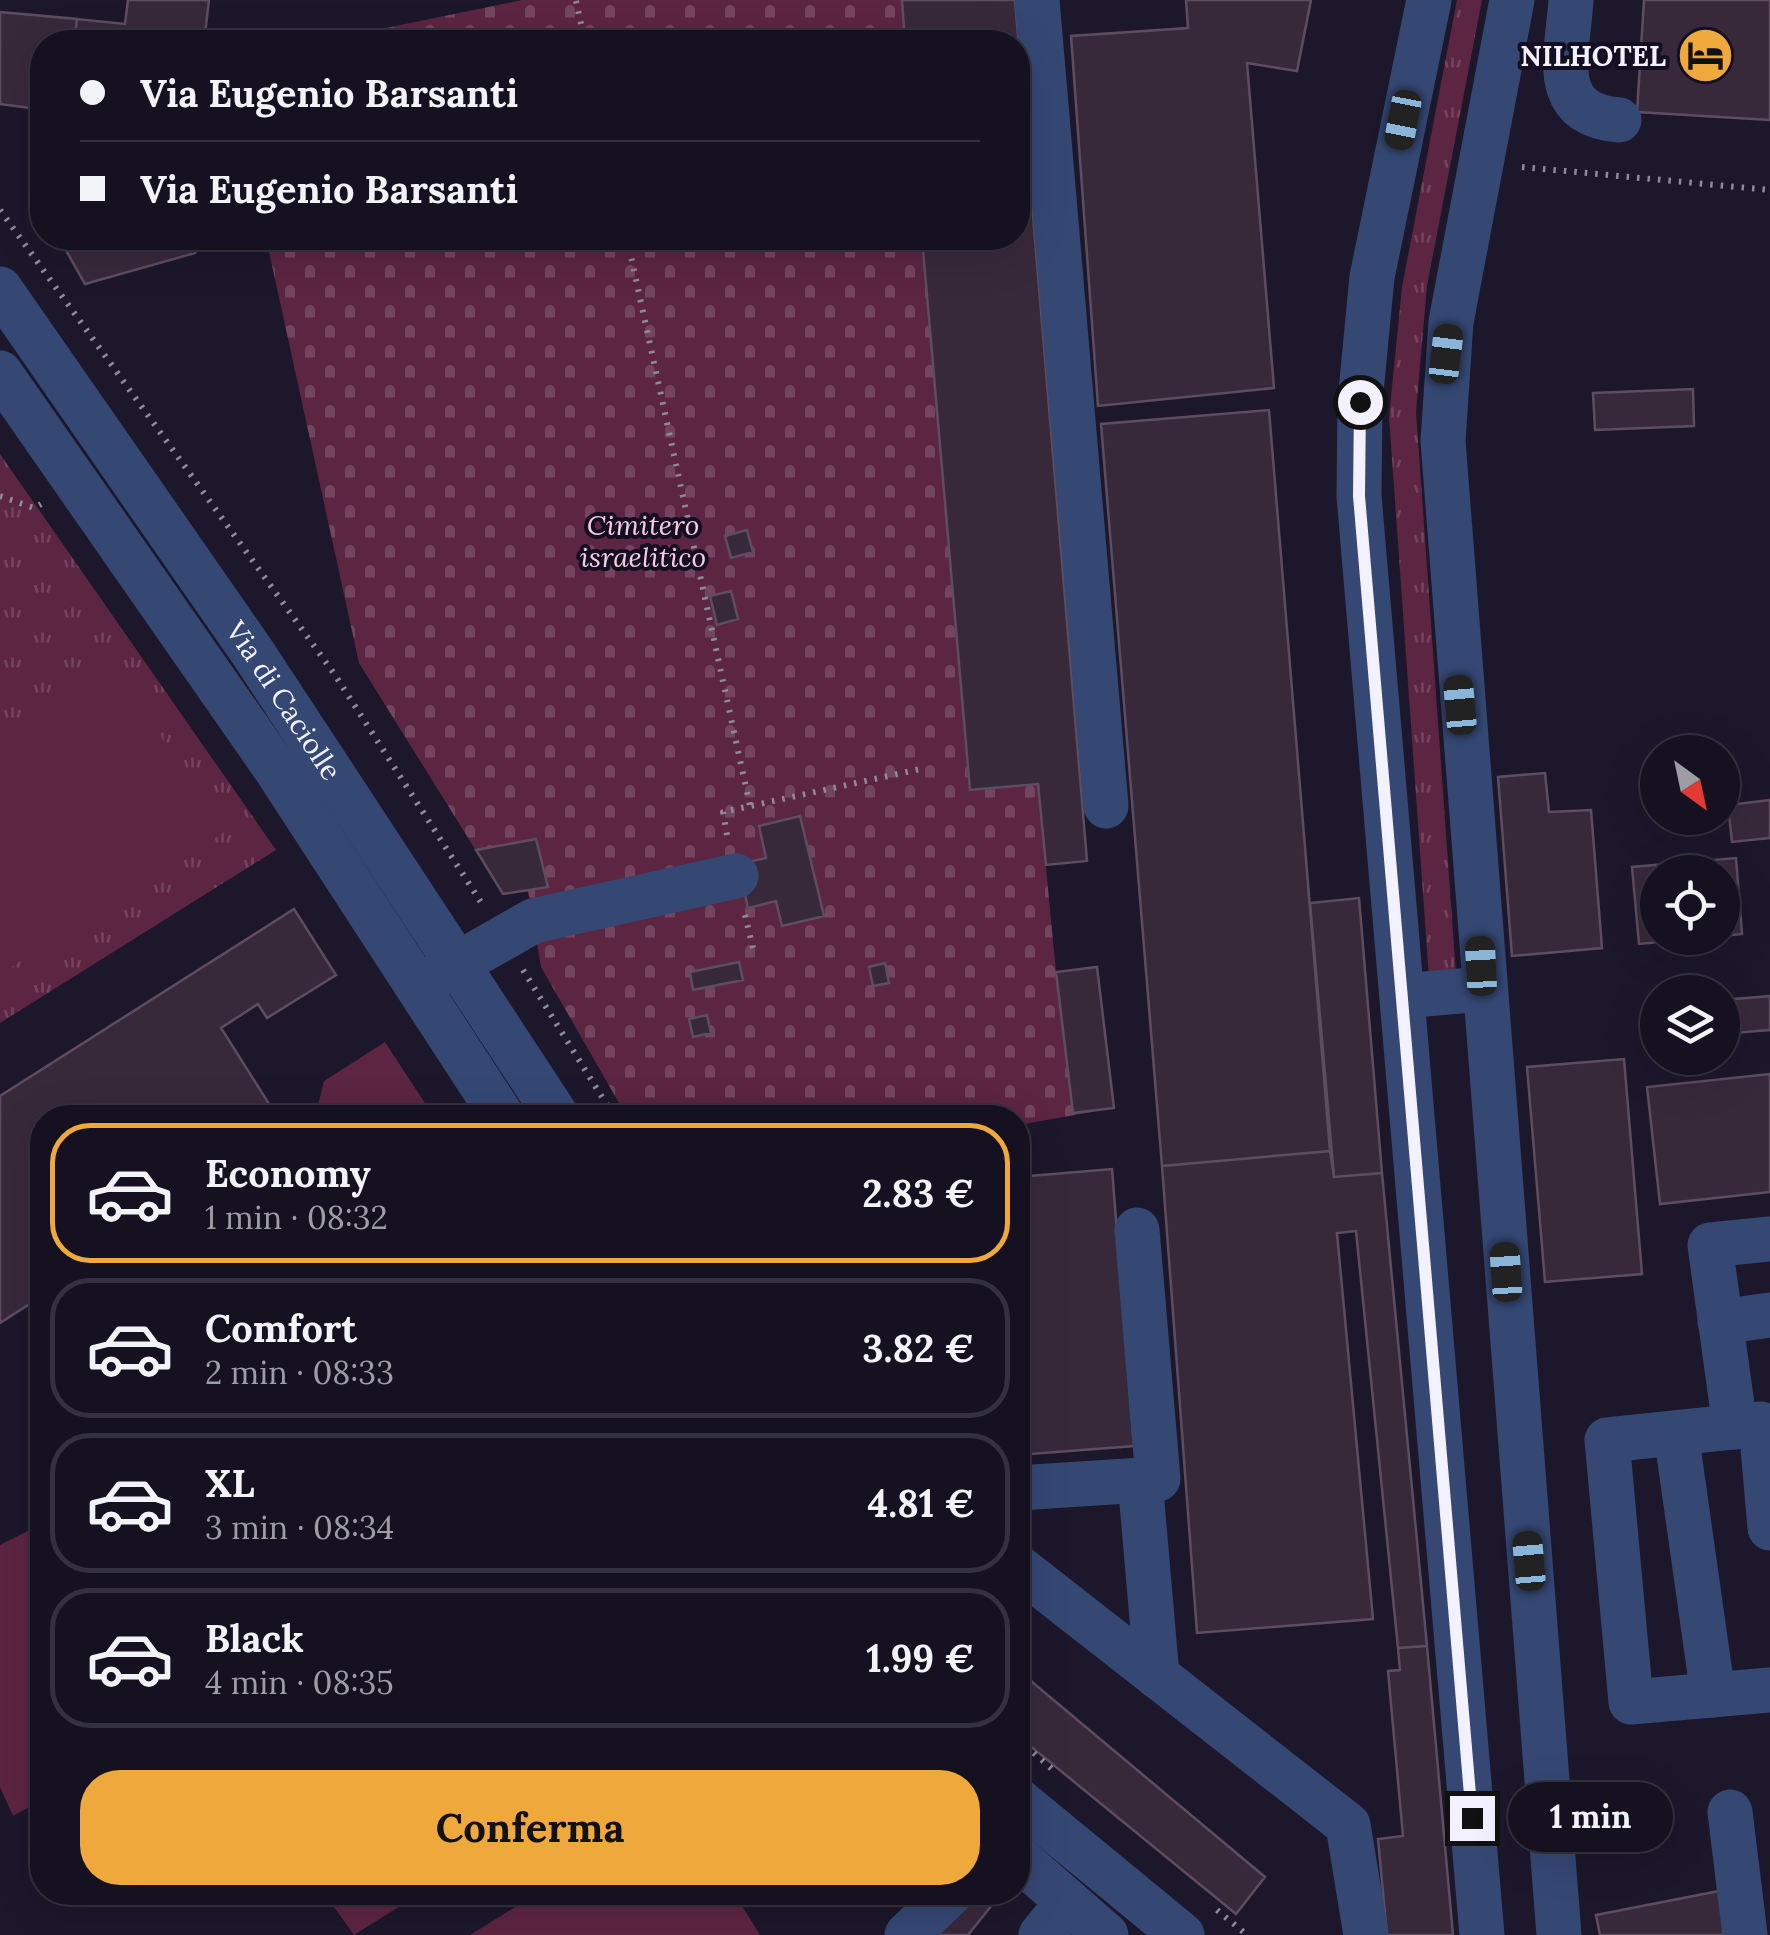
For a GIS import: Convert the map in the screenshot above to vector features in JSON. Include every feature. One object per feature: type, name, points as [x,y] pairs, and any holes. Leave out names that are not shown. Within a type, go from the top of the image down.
[{"type":"street","points":[[1037,0],[1106,806]]},
{"type":"street","points":[[1429,0],[1372,277],[1360,402],[1359,496],[1482,1935]]},
{"type":"street","points":[[1512,0],[1450,322],[1442,441],[1560,1935]]},
{"type":"street","points":[[1571,0],[1566,83],[1570,97],[1597,118],[1618,120]]},
{"type":"street","name":"Via di Caciolle","points":[[0,289],[254,652],[550,1105]]},
{"type":"street","name":"Via di Caciolle","points":[[0,374],[265,753],[494,1105]]},
{"type":"street","points":[[418,987],[533,921],[736,876]]},
{"type":"street","points":[[1404,996],[1483,988]]},
{"type":"street","points":[[1030,1487],[1158,1479],[1137,1230]]},
{"type":"street","points":[[1770,1239],[1710,1245],[1720,1322],[1745,1402],[1761,1424],[1770,1528]]},
{"type":"street","points":[[1720,1322],[1770,1315]]},
{"type":"street","points":[[1745,1402],[1676,1433],[1606,1440],[1631,1702],[1770,1690]]},
{"type":"street","points":[[1676,1433],[1713,1695]]},
{"type":"street","points":[[1140,1480],[1157,1676]]},
{"type":"street","points":[[1030,1576],[1348,1825],[1366,1935]]},
{"type":"street","points":[[1030,1810],[1182,1935]]},
{"type":"street","points":[[1730,1812],[1746,1935]]},
{"type":"street","points":[[1030,1878],[1054,1919],[1106,1935]]},
{"type":"street","points":[[907,1935],[938,1905]]},
{"type":"path","points":[[576,2],[582,30]]},
{"type":"path","points":[[1480,163],[1770,190]]},
{"type":"path","points":[[0,210],[334,675],[607,1105]]},
{"type":"path","points":[[630,250],[750,806]]},
{"type":"path","points":[[0,496],[34,508],[46,501]]},
{"type":"path","points":[[753,948],[722,812],[926,768]]},
{"type":"green space","points":[[522,0],[902,0],[904,30],[376,30]]},
{"type":"green space","points":[[1457,0],[1482,0],[1427,286],[1416,412],[1456,975],[1429,978],[1389,417],[1402,287]]},
{"type":"green space","name":"Cimitero israelitico","points":[[269,250],[923,250],[969,789],[1038,784],[1056,972],[1097,967],[1114,1108],[1030,1123],[1030,1105],[620,1105],[541,967],[528,891],[503,894],[359,663]]},
{"type":"green space","points":[[0,454],[276,850],[0,1023]]},
{"type":"green space","points":[[118,670],[223,833],[0,974],[0,745]]},
{"type":"green space","points":[[385,1042],[426,1105],[318,1105],[324,1081]]},
{"type":"green space","points":[[30,1530],[30,1807],[13,1816],[0,1787],[0,1545]]},
{"type":"green space","points":[[333,1905],[402,1905],[354,1935]]},
{"type":"green space","points":[[519,1905],[741,1905],[760,1935],[470,1935]]},
{"type":"building","points":[[128,0],[209,0],[205,30],[76,30],[77,19],[125,24]]},
{"type":"building","points":[[902,0],[1015,0],[1018,30],[904,30]]},
{"type":"building","points":[[1186,0],[1311,0],[1297,71],[1247,63],[1274,388],[1098,406],[1071,36],[1188,28]]},
{"type":"building","name":"NILHOTEL","points":[[1644,0],[1770,0],[1770,120],[1637,112]]},
{"type":"building","points":[[0,12],[77,19],[76,30],[30,30],[30,108],[0,104]]},
{"type":"building","points":[[1030,179],[1087,861],[1046,865],[1038,784],[970,790],[923,250],[1030,250]]},
{"type":"building","points":[[66,250],[194,250],[195,253],[85,284]]},
{"type":"building","points":[[1693,389],[1694,426],[1595,430],[1593,393]]},
{"type":"building","points":[[1269,410],[1330,1151],[1162,1166],[1101,424]]},
{"type":"building","points":[[747,530],[753,552],[731,558],[725,536]]},
{"type":"building","points":[[731,591],[738,619],[717,625],[710,596]]},
{"type":"building","points":[[1545,773],[1549,812],[1591,810],[1602,948],[1512,956],[1498,777]]},
{"type":"building","points":[[1770,800],[1770,838],[1732,842],[1731,835],[1740,835],[1740,804]]},
{"type":"building","points":[[800,816],[824,916],[782,926],[776,901],[748,908],[738,864],[766,858],[759,826]]},
{"type":"building","points":[[536,839],[548,887],[503,894],[476,850]]},
{"type":"building","points":[[1640,866],[1640,944],[1639,944],[1632,867]]},
{"type":"building","points":[[1359,898],[1382,1173],[1334,1177],[1310,903]]},
{"type":"building","points":[[294,909],[336,975],[267,1018],[258,1004],[221,1028],[270,1105],[30,1105],[30,1304],[0,1323],[0,1096]]},
{"type":"building","points":[[739,962],[743,980],[693,990],[690,972]]},
{"type":"building","points":[[885,963],[889,983],[873,986],[869,967]]},
{"type":"building","points":[[1097,967],[1114,1108],[1073,1113],[1056,972]]},
{"type":"building","points":[[1770,996],[1770,1030],[1740,1032],[1740,998]]},
{"type":"building","points":[[707,1015],[711,1033],[693,1037],[689,1019]]},
{"type":"building","points":[[1624,1059],[1642,1274],[1545,1282],[1527,1067]]},
{"type":"building","points":[[1770,1074],[1770,1192],[1660,1204],[1647,1087]]},
{"type":"building","points":[[1330,1151],[1334,1177],[1382,1173],[1427,1646],[1398,1648],[1356,1231],[1337,1233],[1373,1619],[1197,1633],[1162,1166]]},
{"type":"building","points":[[1112,1169],[1134,1446],[1030,1454],[1030,1176]]},
{"type":"building","points":[[1427,1646],[1453,1935],[1387,1935],[1378,1839],[1403,1836],[1388,1671],[1400,1670],[1398,1648]]},
{"type":"building","points":[[1030,1679],[1265,1877],[1236,1914],[1030,1746]]},
{"type":"building","points":[[1724,1890],[1733,1935],[1600,1935],[1596,1915]]},
{"type":"building","points":[[958,1905],[992,1905],[968,1935],[934,1935]]},
{"type":"place","name":"NILHOTEL","points":[[1705,56]]},
{"type":"route","points":[[1360,402],[1359,496],[1472,1818]]}]
